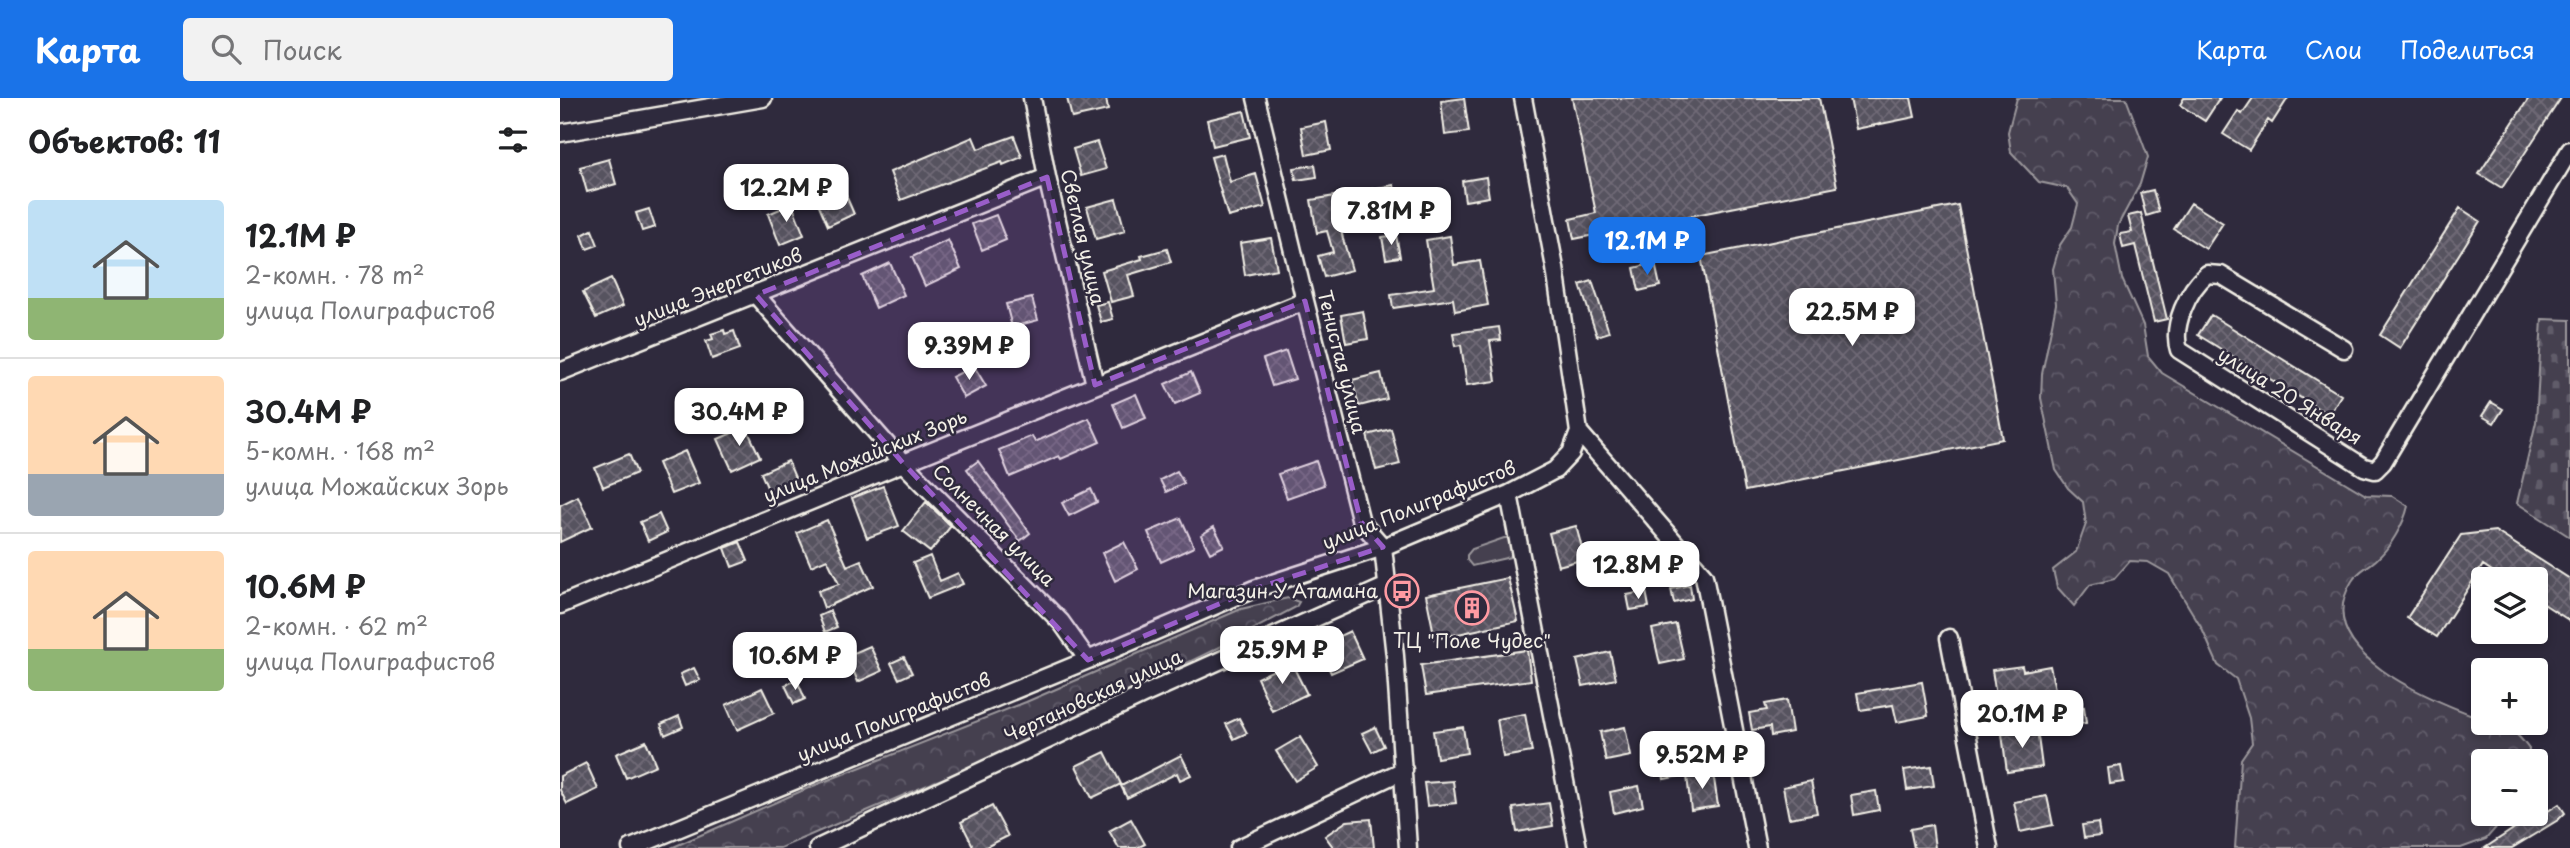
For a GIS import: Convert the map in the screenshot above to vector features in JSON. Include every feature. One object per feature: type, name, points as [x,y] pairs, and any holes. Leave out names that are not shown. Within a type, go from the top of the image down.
[{"type":"street","points":[[560,133],[762,98]]},
{"type":"street","name":"Светлая улица","points":[[1032,98],[1047,177],[1095,386]]},
{"type":"street","name":"Тенистая улица","points":[[1256,98],[1361,522],[1383,547]]},
{"type":"street","points":[[1523,98],[1555,268],[1579,432],[1704,576],[1757,848]]},
{"type":"street","name":"улица 20 Января","points":[[2344,349],[2221,275],[2207,274],[2185,301],[2177,343],[2179,351],[2364,467],[2375,470],[2383,462],[2421,400],[2570,150]]},
{"type":"street","name":"улица Энергетиков","points":[[560,372],[1047,177]]},
{"type":"street","name":"Солнечная улица","points":[[756,295],[903,463],[1061,622],[1088,660]]},
{"type":"street","name":"улица Можайских Зорь","points":[[560,605],[1305,301]]},
{"type":"street","name":"улица Полиграфистов","points":[[631,848],[1254,589],[1383,547],[1509,494],[1555,470],[1571,453],[1579,432]]},
{"type":"street","points":[[1509,494],[1578,848]]},
{"type":"street","points":[[1383,547],[1404,770],[1408,848]]},
{"type":"street","name":"Чертановская улица","points":[[818,848],[1143,695],[1387,586]]},
{"type":"street","points":[[1949,638],[1989,848]]},
{"type":"street","points":[[1239,848],[1404,770]]},
{"type":"highlighted area","points":[[1047,177],[1095,385],[1305,301],[1361,522],[1383,547],[1254,589],[1088,660],[903,463],[756,295]]},
{"type":"green space","points":[[2017,98],[2126,98],[2148,157],[2140,184],[2118,225],[2115,244],[2122,279],[2143,325],[2148,356],[2162,373],[2366,495],[2392,496],[2408,506],[2400,528],[2386,549],[2352,581],[2343,607],[2347,630],[2361,652],[2382,670],[2436,700],[2471,714],[2471,735],[2516,735],[2529,749],[2471,749],[2471,826],[2497,826],[2486,839],[2461,848],[2235,848],[2241,759],[2252,743],[2249,718],[2236,679],[2218,665],[2202,629],[2169,574],[2148,562],[2130,561],[2114,579],[2090,585],[2074,606],[2057,587],[2053,570],[2076,552],[2086,524],[2083,502],[2068,488],[2056,470],[2041,398],[2042,374],[2056,304],[2053,269],[2060,245],[2072,227],[2078,204],[2067,188],[2039,182],[2011,152],[2008,132]]},
{"type":"green space","points":[[2542,319],[2570,320],[2570,537],[2517,503],[2536,422]]},
{"type":"green space","points":[[1508,538],[1512,545],[1510,557],[1472,566],[1467,560],[1472,549]]},
{"type":"green space","points":[[1288,598],[1299,602],[1296,607],[1218,648],[991,758],[780,848],[671,848],[813,786],[1026,702],[1241,609]]},
{"type":"building","points":[[1067,98],[1106,98],[1108,110],[1072,118]]},
{"type":"building","points":[[1464,98],[1469,132],[1445,135],[1441,101]]},
{"type":"building","points":[[1572,98],[1819,98],[1837,187],[1574,239],[1570,219],[1596,213]]},
{"type":"building","points":[[1850,98],[1911,98],[1915,117],[1856,129]]},
{"type":"building","points":[[2184,98],[2220,98],[2205,121],[2180,105]]},
{"type":"building","points":[[2253,98],[2288,98],[2272,123],[2268,120],[2249,150],[2223,134],[2238,111],[2242,114]]},
{"type":"building","points":[[2529,98],[2561,98],[2502,188],[2479,174]]},
{"type":"building","points":[[1244,111],[1250,137],[1213,146],[1207,120]]},
{"type":"building","points":[[1326,122],[1331,150],[1306,155],[1301,127]]},
{"type":"building","points":[[1014,136],[1022,157],[901,200],[890,172],[973,137],[978,149]]},
{"type":"building","points":[[1097,142],[1106,169],[1081,176],[1073,149]]},
{"type":"building","points":[[1223,154],[1230,182],[1256,174],[1265,207],[1228,217],[1211,157]]},
{"type":"building","points":[[609,159],[616,184],[587,192],[580,167]]},
{"type":"building","points":[[1315,165],[1317,177],[1296,180],[1294,168]]},
{"type":"building","points":[[1486,177],[1489,197],[1465,201],[1462,181]]},
{"type":"building","points":[[741,182],[760,182],[760,192],[744,207],[731,192]]},
{"type":"building","points":[[1394,185],[1396,199],[1373,202],[1371,189]]},
{"type":"building","points":[[2153,190],[2159,212],[2146,216],[2140,193]]},
{"type":"building","points":[[844,191],[854,214],[828,226],[818,203]]},
{"type":"building","points":[[1335,196],[1352,270],[1324,277],[1318,256],[1333,252],[1327,231],[1317,233],[1311,200]]},
{"type":"building","points":[[1116,199],[1125,231],[1096,239],[1087,207]]},
{"type":"building","points":[[2191,203],[2223,223],[2206,249],[2174,229]]},
{"type":"building","points":[[792,204],[804,235],[780,245],[768,214]]},
{"type":"building","points":[[1958,205],[2003,439],[1745,491],[1701,256]]},
{"type":"building","points":[[2460,208],[2480,221],[2400,348],[2380,335]]},
{"type":"building","points":[[649,209],[655,227],[642,231],[636,213]]},
{"type":"building","points":[[2141,213],[2167,319],[2154,322],[2135,245],[2123,248],[2120,234],[2132,232],[2128,216]]},
{"type":"building","points":[[996,215],[1006,240],[982,250],[972,224]]},
{"type":"building","points":[[592,230],[598,245],[587,249],[582,235]]},
{"type":"building","points":[[1396,235],[1400,257],[1386,259],[1382,237]]},
{"type":"building","points":[[1450,236],[1454,265],[1480,261],[1488,305],[1455,311],[1453,299],[1393,308],[1391,295],[1434,288],[1426,240]]},
{"type":"building","points":[[1271,238],[1277,269],[1245,275],[1240,243]]},
{"type":"building","points":[[948,240],[961,269],[925,286],[912,257]]},
{"type":"building","points":[[1167,249],[1171,262],[1128,275],[1134,296],[1111,302],[1102,271]]},
{"type":"building","points":[[890,263],[904,295],[876,308],[862,276]]},
{"type":"building","points":[[1655,263],[1660,286],[1639,291],[1634,268]]},
{"type":"building","points":[[611,279],[623,306],[596,318],[583,292]]},
{"type":"building","points":[[1592,281],[1609,332],[1597,336],[1580,285]]},
{"type":"building","points":[[1032,298],[1038,320],[1012,327],[1006,304]]},
{"type":"building","points":[[1108,302],[1113,319],[1101,322],[1096,305]]},
{"type":"building","points":[[1363,311],[1368,339],[1346,343],[1341,315]]},
{"type":"building","points":[[2211,315],[2341,395],[2329,415],[2198,335]]},
{"type":"building","points":[[1499,327],[1501,340],[1490,341],[1496,381],[1467,385],[1461,345],[1455,346],[1453,333]]},
{"type":"building","points":[[724,330],[725,334],[734,331],[740,349],[712,359],[706,341],[713,339],[711,334]]},
{"type":"building","points":[[1286,351],[1295,379],[1272,386],[1263,359]]},
{"type":"building","points":[[974,366],[986,386],[964,398],[952,377]]},
{"type":"building","points":[[1191,372],[1200,393],[1175,404],[1165,384]]},
{"type":"building","points":[[1381,373],[1387,399],[1359,406],[1352,380]]},
{"type":"building","points":[[1136,394],[1146,418],[1123,428],[1113,404]]},
{"type":"building","points":[[2491,402],[2503,409],[2494,423],[2482,416]]},
{"type":"building","points":[[1089,418],[1100,442],[1010,477],[999,450],[1032,436],[1035,442]]},
{"type":"building","points":[[746,427],[760,457],[732,470],[718,439]]},
{"type":"building","points":[[1391,429],[1400,464],[1376,470],[1367,435]]},
{"type":"building","points":[[685,451],[699,483],[671,494],[658,463]]},
{"type":"building","points":[[629,454],[637,473],[603,487],[595,468]]},
{"type":"building","points":[[788,461],[796,480],[769,492],[761,473]]},
{"type":"building","points":[[978,461],[1030,533],[1020,541],[967,469]]},
{"type":"building","points":[[1316,461],[1324,485],[1287,498],[1278,474]]},
{"type":"building","points":[[1177,471],[1184,483],[1166,492],[1160,480]]},
{"type":"building","points":[[883,486],[899,526],[867,538],[852,498]]},
{"type":"building","points":[[1091,489],[1097,502],[1069,516],[1062,503]]},
{"type":"building","points":[[578,496],[592,527],[560,542],[560,505]]},
{"type":"building","points":[[926,502],[951,526],[930,552],[903,531]]},
{"type":"building","points":[[659,514],[667,532],[648,541],[640,522]]},
{"type":"building","points":[[1181,518],[1194,547],[1161,562],[1148,532]]},
{"type":"building","points":[[827,520],[847,566],[861,560],[873,586],[824,608],[818,591],[839,584],[827,559],[811,566],[797,533]]},
{"type":"building","points":[[1576,526],[1585,559],[1558,566],[1549,533]]},
{"type":"building","points":[[1214,527],[1224,546],[1210,553],[1201,535]]},
{"type":"building","points":[[2495,531],[2570,579],[2570,621],[2548,607],[2548,567],[2483,565],[2471,567],[2471,584],[2437,637],[2407,618],[2461,535]]},
{"type":"building","points":[[740,542],[748,561],[732,567],[725,548]]},
{"type":"building","points":[[1124,542],[1138,569],[1115,581],[1102,553]]},
{"type":"building","points":[[930,556],[940,581],[958,573],[963,584],[928,598],[913,563]]},
{"type":"building","name":"ТЦ \"Поле Чудес\"","points":[[1508,578],[1518,621],[1435,639],[1426,595]]},
{"type":"building","points":[[1690,585],[1692,599],[1674,603],[1671,589]]},
{"type":"building","points":[[1646,591],[1649,607],[1630,610],[1627,595]]},
{"type":"building","points":[[830,611],[837,627],[825,632],[819,616]]},
{"type":"building","points":[[1676,624],[1684,659],[1660,664],[1652,629]]},
{"type":"building","points":[[1350,631],[1363,659],[1331,673],[1318,646]]},
{"type":"building","points":[[870,646],[882,671],[858,682],[847,656]]},
{"type":"building","points":[[1527,650],[1531,680],[1426,695],[1421,665]]},
{"type":"building","points":[[1610,652],[1616,679],[1583,686],[1577,660]]},
{"type":"building","points":[[904,657],[912,673],[899,679],[891,663]]},
{"type":"building","points":[[1291,662],[1307,694],[1272,711],[1257,678]]},
{"type":"building","points":[[2022,666],[2023,671],[2050,666],[2058,703],[2045,705],[2043,695],[1997,702],[1992,670]]},
{"type":"building","points":[[694,668],[700,680],[685,686],[680,674]]},
{"type":"building","points":[[797,680],[805,699],[794,704],[785,685]]},
{"type":"building","points":[[1922,682],[1928,716],[1897,722],[1893,705],[1860,710],[1857,693]]},
{"type":"building","points":[[762,688],[774,713],[737,730],[726,705]]},
{"type":"building","points":[[1787,700],[1792,732],[1771,736],[1770,727],[1752,730],[1749,713],[1767,710],[1765,704]]},
{"type":"building","points":[[2084,707],[2086,723],[2055,728],[2053,712]]},
{"type":"building","points":[[1525,714],[1532,752],[1503,757],[1497,719]]},
{"type":"building","points":[[679,716],[683,727],[665,735],[661,724]]},
{"type":"building","points":[[1239,718],[1247,733],[1234,739],[1226,724]]},
{"type":"building","points":[[1375,727],[1384,746],[1372,752],[1362,733]]},
{"type":"building","points":[[1463,727],[1467,753],[1437,758],[1433,731]]},
{"type":"building","points":[[1625,727],[1631,756],[1606,761],[1600,732]]},
{"type":"building","points":[[2037,729],[2042,767],[2007,772],[2002,734]]},
{"type":"building","points":[[1300,737],[1318,767],[1295,781],[1276,751]]},
{"type":"building","points":[[646,741],[656,765],[626,778],[616,754]]},
{"type":"building","points":[[1105,752],[1121,784],[1092,798],[1076,766]]},
{"type":"building","points":[[1181,755],[1191,775],[1180,780],[1177,773],[1127,798],[1121,786]]},
{"type":"building","points":[[1678,761],[1680,776],[1664,779],[1661,764]]},
{"type":"building","points":[[586,763],[598,789],[567,804],[560,790],[560,776]]},
{"type":"building","points":[[1931,766],[1934,786],[1907,790],[1904,770]]},
{"type":"building","points":[[2121,766],[2124,782],[2110,784],[2108,768]]},
{"type":"building","points":[[1713,772],[1718,806],[1691,810],[1687,776]]},
{"type":"building","points":[[1453,781],[1456,803],[1427,806],[1424,783]]},
{"type":"building","points":[[1811,781],[1817,813],[1789,818],[1783,787]]},
{"type":"building","points":[[1639,786],[1643,806],[1614,813],[1610,792]]},
{"type":"building","points":[[1876,791],[1879,810],[1854,815],[1851,795]]},
{"type":"building","points":[[2047,796],[2053,825],[2020,832],[2014,802]]},
{"type":"building","points":[[1549,803],[1553,826],[1517,832],[1513,808]]},
{"type":"building","points":[[2559,804],[2565,813],[2558,820],[2512,848],[2485,848],[2518,826],[2548,826],[2548,811]]},
{"type":"building","points":[[992,806],[1008,836],[984,848],[974,848],[961,822]]},
{"type":"building","points":[[1131,819],[1145,844],[1137,848],[1119,848],[1109,831]]},
{"type":"building","points":[[1371,819],[1374,848],[1334,848],[1325,836],[1347,821]]},
{"type":"building","points":[[2098,823],[2100,836],[2084,838],[2082,825]]},
{"type":"building","points":[[1932,825],[1935,848],[1914,848],[1910,829]]},
{"type":"place","name":"Магазин У Атамана","points":[[1402,591]]},
{"type":"place","name":"ТЦ \"Поле Чудес\"","points":[[1472,608]]}]
